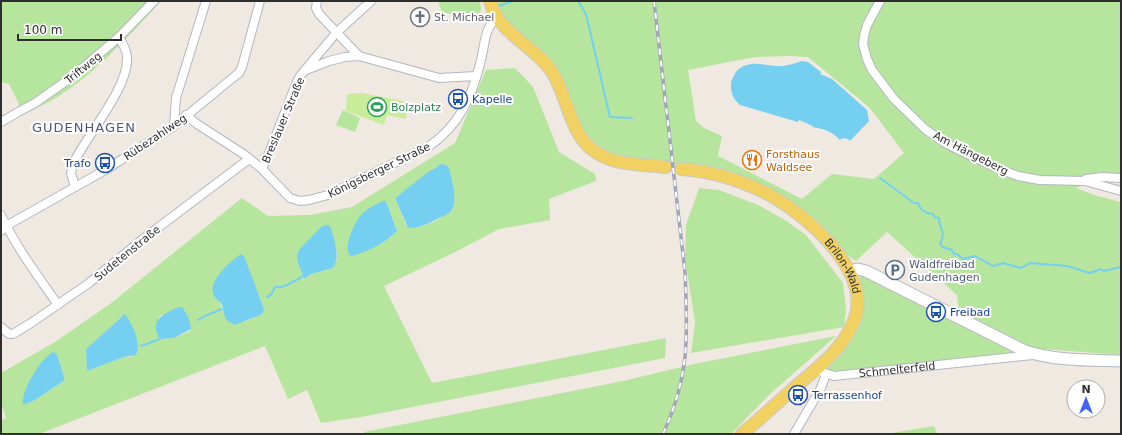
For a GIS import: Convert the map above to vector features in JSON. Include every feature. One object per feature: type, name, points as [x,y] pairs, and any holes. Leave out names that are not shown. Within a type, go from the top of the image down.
[{"type":"main road","points":[[490,1],[496,17],[506,29],[533,50],[548,66],[559,84],[580,136],[592,150],[606,158],[624,162],[666,167]]},
{"type":"main road","name":"Brilon-Wald","points":[[681,169],[736,181],[762,191],[784,203],[815,229],[839,255],[849,270],[856,290],[858,308],[854,322],[840,345],[742,434]]},
{"type":"main road","name":"Schmelterfeld","points":[[849,270],[858,269],[866,271],[1025,351],[1036,354],[1078,359],[1121,361]]},
{"type":"street","name":"Triftweg","points":[[1,122],[35,103],[61,86],[119,37],[154,1]]},
{"type":"street","points":[[174,126],[176,98],[206,1]]},
{"type":"street","name":"Rübezahlweg","points":[[4,229],[107,169],[174,126],[239,72],[260,1]]},
{"type":"street","points":[[317,1],[316,8],[319,14],[336,33],[371,1]]},
{"type":"street","name":"Am Hängeberg","points":[[880,1],[864,33],[863,44],[869,65],[881,83],[917,122],[934,136],[945,143],[1006,172],[1026,178],[1040,180],[1080,180],[1121,191]]},
{"type":"street","name":"Königsberger Straße","points":[[186,115],[262,169],[285,194],[293,200],[304,201],[328,196],[428,147],[448,130],[464,110],[472,92],[481,60],[485,34],[496,17]]},
{"type":"street","name":"Breslauer Straße","points":[[262,169],[270,153],[296,84],[304,71],[336,33],[359,56]]},
{"type":"street","points":[[76,186],[71,173],[73,164],[118,89],[126,68],[127,54],[119,37]]},
{"type":"street","name":"Breslauer Straße","points":[[304,71],[329,61],[344,57],[359,56],[439,78],[476,76]]},
{"type":"street","name":"Sudetenstraße","points":[[1,327],[9,334],[13,334],[58,305],[89,283],[143,239],[249,159]]},
{"type":"street","points":[[1080,180],[1102,177],[1121,178]]},
{"type":"street","points":[[1,215],[4,229],[58,305]]},
{"type":"street","name":"Schmelterfeld","points":[[794,434],[821,388],[824,373],[834,376],[1036,354]]},
{"type":"green space","points":[[1,1],[161,1],[95,69],[65,92],[49,102],[24,114],[9,84],[1,82]]},
{"type":"green space","points":[[438,1],[480,1],[481,10],[477,20],[442,12]]},
{"type":"green space","points":[[494,1],[1121,1],[1121,177],[1101,179],[1076,188],[1094,195],[1121,202],[1121,355],[1031,348],[959,312],[957,295],[887,232],[856,261],[842,251],[816,222],[693,166],[616,157],[584,135],[558,85],[501,15]],"holes":[[[755,57],[808,57],[870,108],[904,153],[874,179],[832,174],[802,199],[718,156],[722,136],[704,128],[696,121],[688,70]]]},
{"type":"green space","points":[[515,68],[533,87],[559,152],[595,174],[596,181],[549,199],[550,220],[499,229],[384,286],[432,383],[666,338],[665,358],[361,417],[321,423],[307,390],[288,399],[265,346],[39,434],[1,434],[1,421],[6,418],[1,403],[1,373],[55,342],[110,304],[242,198],[268,216],[310,215],[352,207],[455,143],[486,70]],"holes":[[[437,166],[453,209],[442,217],[423,226],[417,227],[406,225],[395,198]],[[386,201],[397,230],[391,237],[376,246]],[[309,241],[336,245],[337,259],[333,268],[311,274],[306,279],[299,250]],[[242,254],[264,309],[263,313],[244,322],[222,309],[220,302]],[[185,311],[191,325],[190,331],[174,338],[161,339],[156,327],[161,315]],[[125,314],[132,357],[124,357],[87,371],[86,349]],[[53,352],[57,354],[65,380],[35,400]]]},
{"type":"green space","name":"Bolzplatz","points":[[362,93],[408,102],[406,119],[387,115],[384,125],[346,111],[347,94]]},
{"type":"green space","points":[[343,110],[360,118],[355,132],[336,125]]},
{"type":"green space","points":[[699,188],[719,190],[758,205],[785,220],[806,235],[843,283],[846,310],[844,327],[691,353],[695,322],[685,259],[686,225]]},
{"type":"green space","points":[[865,275],[1017,352],[884,370],[829,371],[824,367],[852,339],[857,329],[861,311],[859,280],[860,277]]},
{"type":"green space","points":[[836,336],[770,394],[731,434],[364,434],[364,432],[623,381],[694,364]]},
{"type":"green space","points":[[934,426],[937,434],[886,434]]},
{"type":"water","points":[[802,61],[808,62],[821,72],[820,74],[832,79],[867,110],[869,121],[850,141],[843,138],[840,140],[831,132],[812,127],[813,126],[799,120],[798,122],[740,105],[733,97],[731,89],[732,79],[736,72],[745,65],[755,64],[783,66]]},
{"type":"water","points":[[441,164],[446,165],[449,168],[454,190],[454,202],[451,211],[429,223],[418,227],[408,228],[395,198]]},
{"type":"water","points":[[383,201],[386,201],[397,231],[376,246],[351,256],[348,252],[349,241],[357,220],[366,210]]},
{"type":"water","points":[[322,226],[330,226],[337,253],[333,268],[311,274],[305,279],[297,257],[299,250]]},
{"type":"water","points":[[241,254],[244,256],[264,309],[263,313],[260,315],[235,325],[226,319],[222,305],[213,293],[213,288],[217,277]]},
{"type":"water","points":[[179,307],[182,307],[187,315],[191,329],[174,338],[160,339],[156,327],[159,318]]},
{"type":"water","points":[[125,314],[131,323],[137,339],[138,350],[136,355],[124,357],[87,371],[86,349]]},
{"type":"water","points":[[53,352],[57,354],[65,380],[35,400],[23,405],[25,392],[32,376],[48,355]]},
{"type":"waterway","points":[[499,6],[513,1]]},
{"type":"waterway","points":[[578,1],[586,14],[610,117],[632,118]]},
{"type":"waterway","points":[[880,178],[914,203],[918,203],[921,209],[927,213],[933,214],[934,217],[939,218],[943,233],[940,244],[943,247],[952,250],[954,254],[957,254],[963,259],[975,256],[993,266],[1003,263],[1021,268],[1030,263],[1067,266],[1090,273],[1101,269],[1104,271],[1121,267]]},
{"type":"waterway","points":[[267,297],[271,295],[275,287],[282,287],[304,275]]},
{"type":"waterway","points":[[198,320],[222,309]]},
{"type":"waterway","points":[[141,346],[160,339]]},
{"type":"railway","points":[[654,1],[685,272],[686,307],[684,366],[676,401],[663,434]]},
{"type":"place","name":"St. Michael","points":[[420,17]]},
{"type":"place","name":"Kapelle","points":[[458,99]]},
{"type":"place","name":"Bolzplatz","points":[[377,107]]},
{"type":"place","name":"Forsthaus Waldsee","points":[[752,160]]},
{"type":"place","name":"Trafo","points":[[105,163]]},
{"type":"place","name":"Waldfreibad Gudenhagen","points":[[895,270]]},
{"type":"place","name":"Freibad","points":[[936,312]]},
{"type":"place","name":"Terrassenhof","points":[[798,395]]},
{"type":"district","name":"GUDENHAGEN","points":[[84,127]]}]
